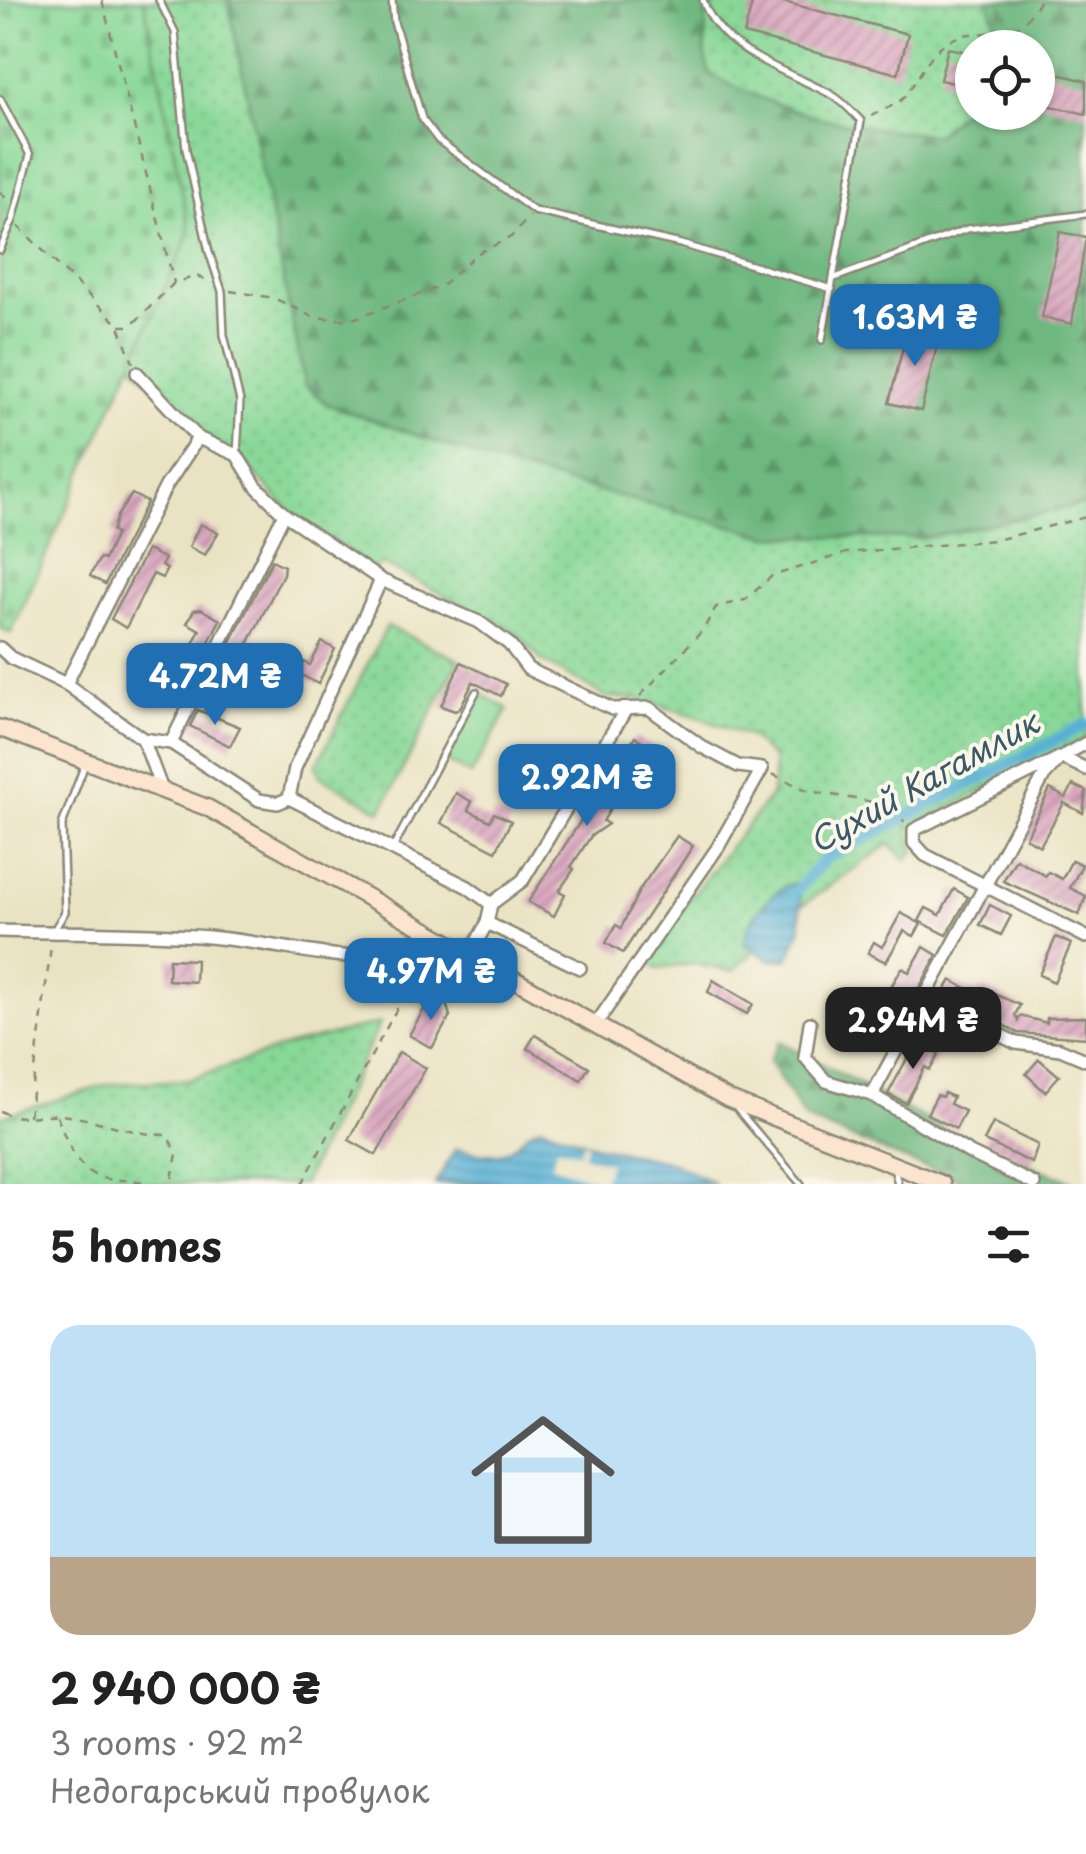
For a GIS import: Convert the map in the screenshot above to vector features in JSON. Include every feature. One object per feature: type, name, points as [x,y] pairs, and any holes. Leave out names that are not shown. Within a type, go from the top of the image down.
[{"type":"main road","points":[[0,728],[208,808],[728,1099],[942,1184]]},
{"type":"street","points":[[138,374],[198,438],[236,455],[256,486],[284,514],[382,580],[479,622],[510,644],[528,668],[625,712],[650,708],[714,753],[738,766],[762,769],[718,847],[596,1024]]},
{"type":"street","points":[[66,684],[166,486],[198,438]]},
{"type":"street","points":[[171,743],[284,514]]},
{"type":"street","points":[[290,798],[295,768],[382,580]]},
{"type":"street","points":[[0,648],[11,658],[66,684],[144,738],[171,743],[259,800],[278,803],[290,798],[468,886],[491,904]]},
{"type":"street","points":[[470,954],[491,904],[523,880],[625,712]]},
{"type":"street","points":[[144,738],[162,790]]},
{"type":"street","points":[[1086,743],[910,828],[914,842],[925,855],[1086,936]]},
{"type":"street","points":[[1061,757],[1086,769]]},
{"type":"street","points":[[872,1094],[1038,785],[1061,757]]},
{"type":"street","points":[[486,923],[580,968]]},
{"type":"street","points":[[0,931],[210,937],[333,957],[406,958],[452,944]]},
{"type":"street","points":[[924,997],[1016,1043],[1060,1049],[1086,1060]]},
{"type":"street","points":[[810,1024],[804,1057],[826,1081],[872,1094],[970,1154],[1034,1184]]},
{"type":"lane","points":[[159,0],[175,32],[186,149],[222,288],[224,335],[240,402],[236,455]]},
{"type":"lane","points":[[392,0],[394,22],[422,119],[438,140],[534,211],[680,244],[832,289]]},
{"type":"lane","points":[[703,0],[725,34],[772,67],[836,96],[862,121],[822,340]]},
{"type":"lane","points":[[0,98],[30,155],[13,220],[0,250]]},
{"type":"lane","points":[[835,278],[967,230],[1086,214]]},
{"type":"lane","points":[[393,848],[476,692]]},
{"type":"lane","points":[[53,932],[65,912],[62,824],[87,761]]},
{"type":"lane","points":[[728,1099],[801,1184]]},
{"type":"lane","points":[[893,1164],[898,1184]]},
{"type":"path","points":[[102,0],[174,283]]},
{"type":"path","points":[[862,121],[901,100],[937,50],[950,39],[1007,33],[1028,20],[1040,0]]},
{"type":"path","points":[[0,192],[16,209]]},
{"type":"path","points":[[13,220],[123,329],[131,326],[174,283],[197,276],[222,288],[274,298],[313,317],[350,320],[442,286],[476,254],[511,238],[534,211]]},
{"type":"path","points":[[118,324],[138,374]]},
{"type":"path","points":[[625,712],[702,630],[716,607],[745,600],[772,576],[846,553],[996,540],[1086,518]]},
{"type":"path","points":[[762,769],[809,791],[898,809],[910,828]]},
{"type":"path","points":[[29,1117],[53,932]]},
{"type":"path","points":[[302,1184],[413,986],[426,953]]},
{"type":"path","points":[[0,1111],[20,1120],[57,1115],[109,1123],[143,1135],[167,1135],[177,1154],[171,1184]]},
{"type":"path","points":[[57,1115],[73,1154],[90,1172],[103,1179],[150,1184]]},
{"type":"green space","points":[[0,0],[144,0],[190,233],[11,633],[0,628]]},
{"type":"green space","points":[[144,0],[228,0],[306,386],[329,405],[505,466],[769,536],[924,538],[1086,504],[1086,738],[909,828],[915,851],[906,859],[889,844],[800,907],[799,882],[791,884],[750,924],[745,944],[755,950],[733,971],[691,964],[658,969],[649,962],[648,951],[772,794],[774,760],[751,737],[690,714],[637,699],[606,697],[541,660],[516,632],[381,563],[375,570],[291,513],[249,468],[195,428],[130,361],[190,233]]},
{"type":"green space","points":[[228,0],[722,0],[706,14],[705,57],[710,74],[766,100],[819,117],[936,135],[955,118],[955,130],[1055,130],[1055,30],[997,30],[988,0],[1086,0],[1086,504],[924,538],[769,536],[505,466],[329,405],[305,386]]},
{"type":"green space","points":[[722,0],[988,0],[997,30],[955,30],[955,118],[936,135],[819,117],[765,100],[709,74],[705,57],[706,13]]},
{"type":"green space","points":[[387,626],[459,660],[381,811],[320,776],[316,766]]},
{"type":"green space","points":[[481,694],[508,709],[471,775],[445,761]]},
{"type":"green space","points":[[380,1023],[303,1184],[0,1184],[0,1117],[110,1084],[188,1080],[290,1045]]},
{"type":"green space","points":[[779,1041],[955,1135],[1077,1184],[972,1184],[805,1119],[769,1061]]},
{"type":"water","points":[[800,882],[801,930],[788,959],[772,961],[745,944],[747,934],[756,914],[772,897]]},
{"type":"water","points":[[542,1126],[599,1147],[671,1162],[716,1184],[435,1184],[456,1149],[499,1154]]},
{"type":"pier","points":[[583,1142],[587,1143],[583,1155],[609,1163],[603,1182],[551,1166],[557,1147],[579,1153]]},
{"type":"building","points":[[753,0],[776,0],[908,34],[898,74],[744,34]]},
{"type":"building","points":[[948,48],[955,49],[955,83],[940,80]]},
{"type":"building","points":[[1055,73],[1086,81],[1086,114],[1055,107]]},
{"type":"building","points":[[1060,232],[1086,237],[1072,324],[1042,317]]},
{"type":"building","points":[[908,327],[940,334],[921,411],[889,403]]},
{"type":"building","points":[[132,494],[147,502],[105,584],[90,576],[100,558],[104,560],[116,534],[112,531],[117,516]]},
{"type":"building","points":[[200,524],[218,533],[205,555],[189,547]]},
{"type":"building","points":[[147,550],[165,559],[161,566],[167,569],[162,578],[153,574],[126,628],[111,619]]},
{"type":"building","points":[[272,560],[284,566],[283,574],[230,680],[216,673],[235,647],[230,644]]},
{"type":"building","points":[[201,609],[220,620],[198,663],[186,657],[200,630],[187,623],[194,610]]},
{"type":"building","points":[[322,642],[335,649],[318,684],[298,673],[304,662],[310,665]]},
{"type":"building","points":[[461,662],[506,684],[501,696],[473,682],[460,708],[455,711],[441,706]]},
{"type":"building","points":[[198,710],[240,727],[230,746],[190,726]]},
{"type":"building","points":[[635,737],[655,749],[648,759],[642,756],[603,821],[608,824],[591,836],[571,867],[574,869],[559,891],[565,894],[554,916],[528,902]]},
{"type":"building","points":[[1073,785],[1086,791],[1083,813],[1064,803],[1040,846],[1026,838],[1050,789],[1066,798]]},
{"type":"building","points":[[456,793],[472,802],[468,810],[490,821],[494,813],[511,821],[496,851],[441,823]]},
{"type":"building","points":[[677,836],[693,846],[623,953],[606,943],[616,925],[621,928],[640,889]]},
{"type":"building","points":[[1016,859],[1046,876],[1048,872],[1062,879],[1072,860],[1082,865],[1070,888],[1086,896],[1079,915],[1003,881]]},
{"type":"building","points":[[954,889],[968,897],[947,935],[919,921],[926,908],[940,915]]},
{"type":"building","points":[[990,905],[1011,916],[1001,935],[980,925]]},
{"type":"building","points":[[901,913],[921,924],[914,936],[904,931],[886,962],[868,953],[874,942],[882,947]]},
{"type":"building","points":[[1056,937],[1071,944],[1054,982],[1039,975]]},
{"type":"building","points":[[924,947],[937,955],[901,1022],[886,1013],[891,1004],[883,1000],[902,968],[909,972]]},
{"type":"building","points":[[169,959],[196,960],[195,982],[168,980]]},
{"type":"building","points":[[713,980],[753,1004],[747,1014],[708,992]]},
{"type":"building","points":[[951,980],[977,994],[981,988],[1020,1005],[1015,1015],[1018,1021],[1020,1016],[1047,1023],[1047,1018],[1086,1017],[1086,1038],[1018,1033],[944,992]]},
{"type":"building","points":[[445,1000],[450,1016],[432,1048],[409,1035],[427,1004]]},
{"type":"building","points":[[535,1035],[589,1067],[581,1080],[527,1048]]},
{"type":"building","points":[[916,1042],[939,1054],[930,1070],[925,1067],[906,1103],[888,1094]]},
{"type":"building","points":[[399,1052],[426,1068],[376,1155],[349,1140]]},
{"type":"building","points":[[1039,1059],[1059,1076],[1045,1092],[1026,1074]]},
{"type":"building","points":[[944,1093],[953,1097],[950,1104],[965,1111],[956,1129],[927,1114],[937,1095],[942,1097]]},
{"type":"building","points":[[993,1123],[1038,1145],[1032,1163],[984,1141]]},
{"type":"waterway","name":"Сухий Кагамлик","points":[[793,894],[826,858],[1086,724]]}]
